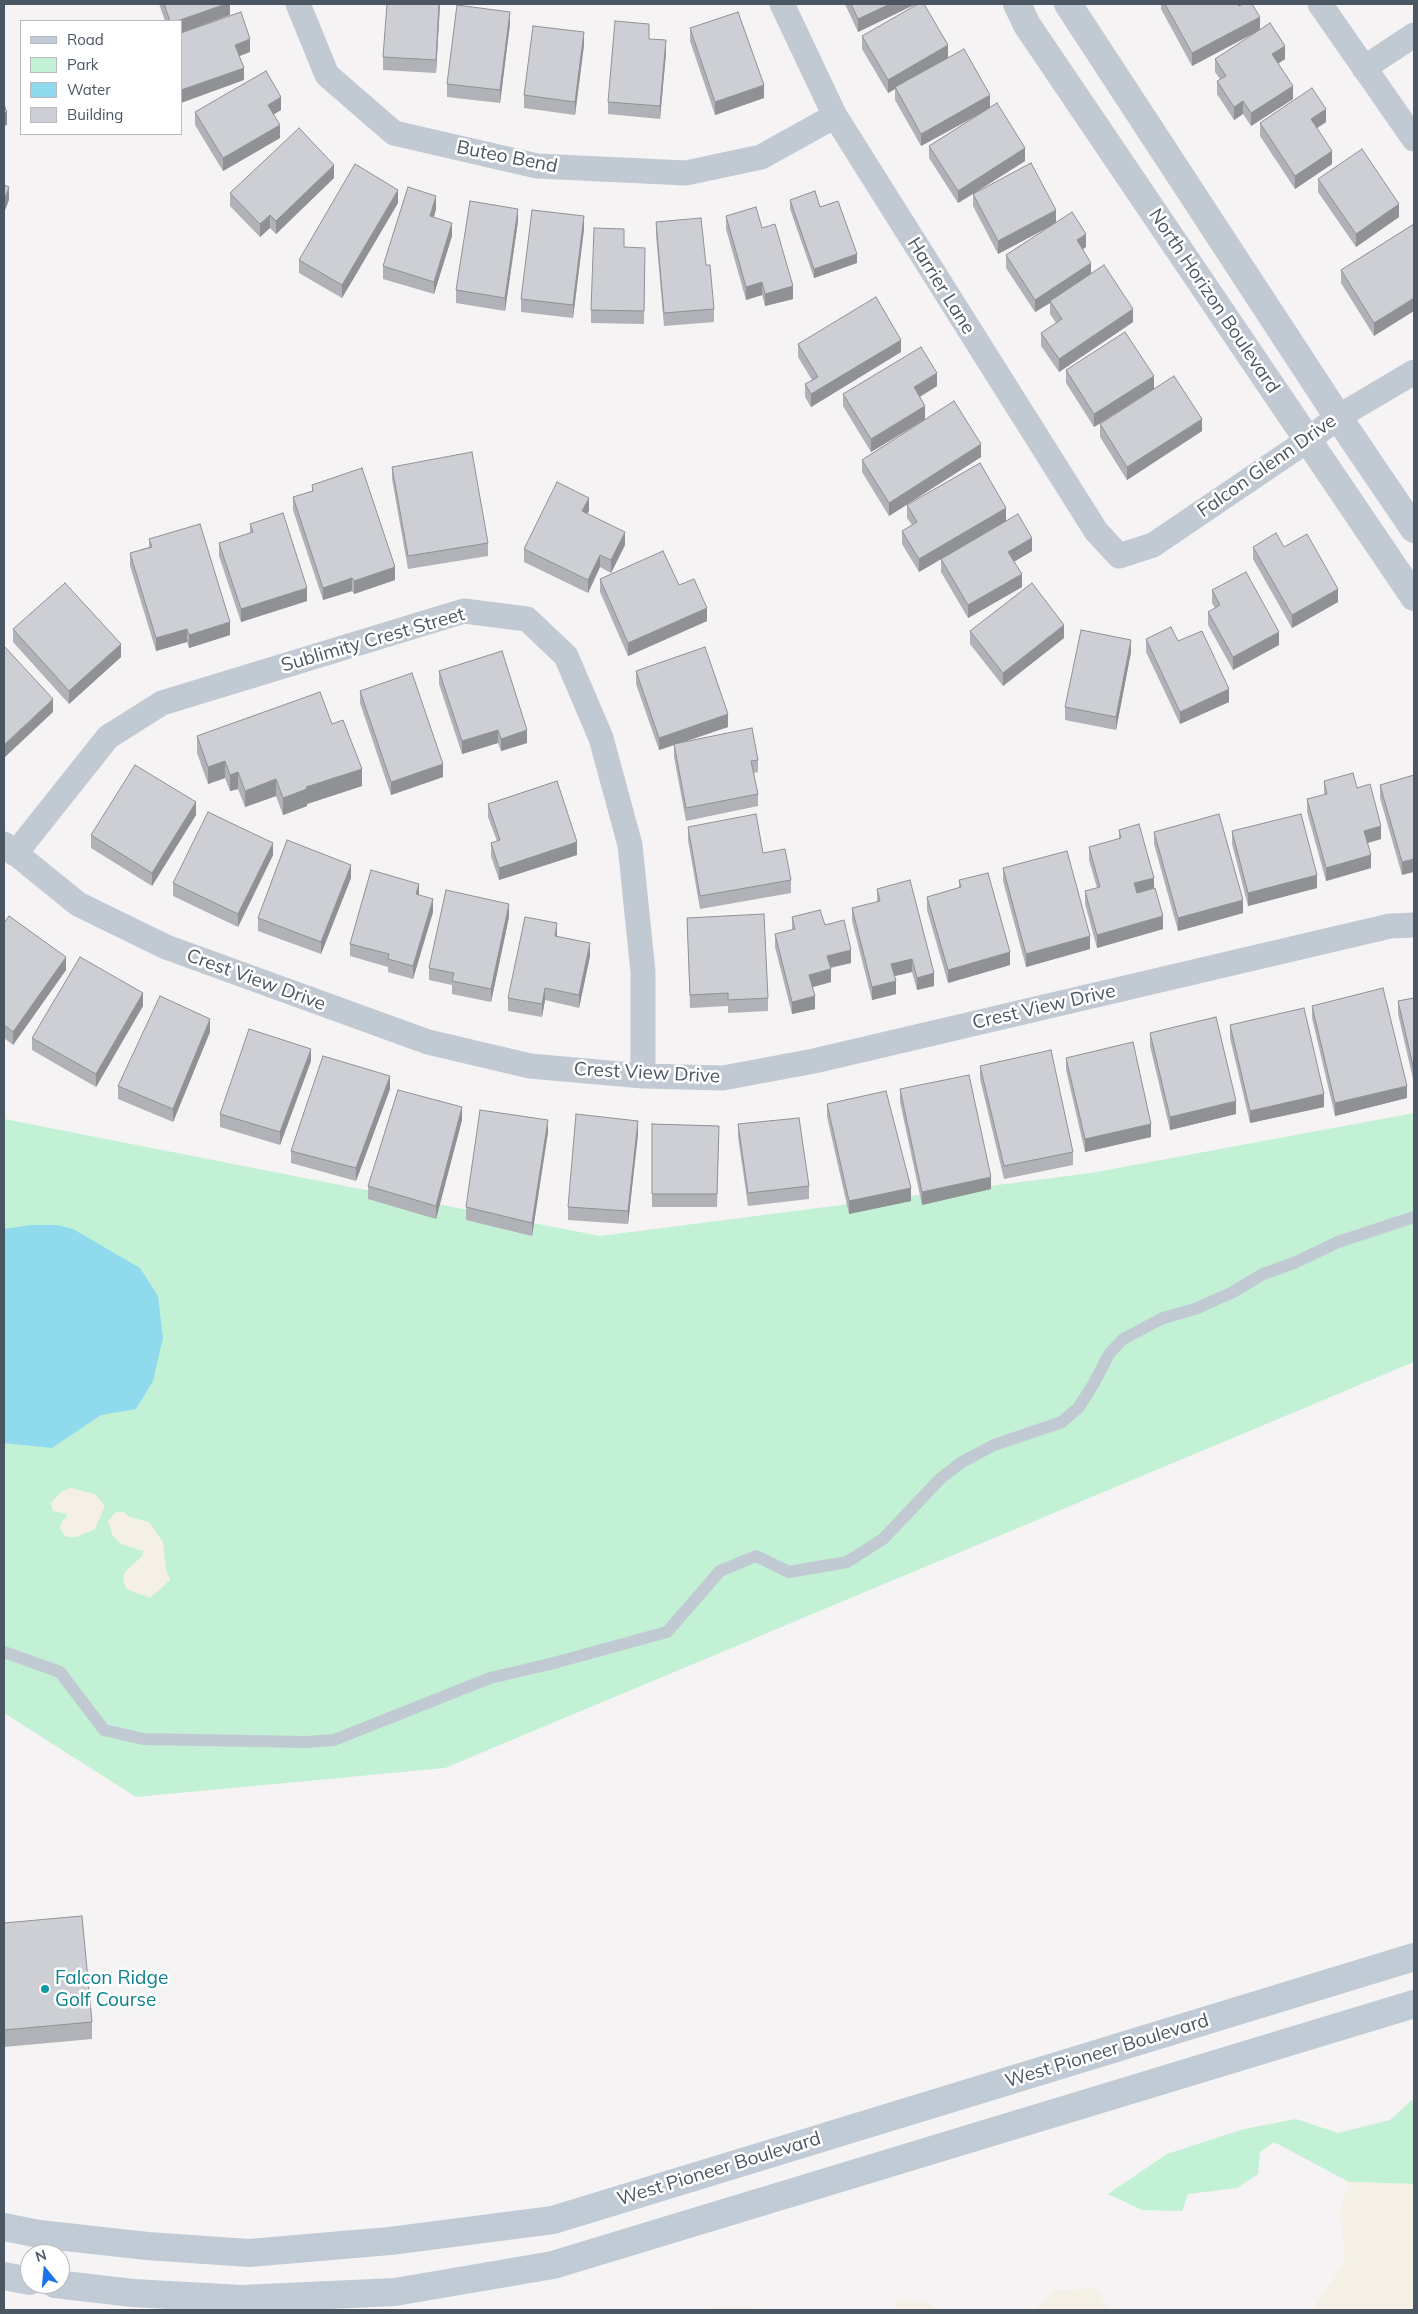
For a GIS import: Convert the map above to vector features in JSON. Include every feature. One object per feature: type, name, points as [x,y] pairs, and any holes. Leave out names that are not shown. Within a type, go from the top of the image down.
[{"type":"main road","name":"West Pioneer Boulevard","points":[[4,2227],[40,2234],[147,2246],[249,2253],[390,2241],[553,2220],[1414,1957]]},
{"type":"main road","points":[[70,2286],[133,2293],[242,2299],[394,2292],[553,2265],[1414,2004]]},
{"type":"main road","points":[[4,2276],[20,2279]]},
{"type":"street","name":"Buteo Bend","points":[[298,4],[327,75],[394,133],[537,166],[686,173],[761,157],[835,116]]},
{"type":"street","name":"Harrier Lane","points":[[782,4],[835,116],[1096,531],[1119,556]]},
{"type":"street","name":"North Horizon Boulevard","points":[[1017,4],[1027,26],[1414,597]]},
{"type":"street","name":"North Horizon Boulevard","points":[[1068,4],[1338,417],[1414,529]]},
{"type":"street","points":[[1320,4],[1414,139]]},
{"type":"street","points":[[1364,68],[1414,35]]},
{"type":"street","name":"Falcon Glenn Drive","points":[[1119,556],[1153,545],[1308,440],[1338,417],[1414,372]]},
{"type":"street","name":"Sublimity Crest Street","points":[[9,849],[108,737],[162,703],[464,611],[527,619],[566,656],[601,738],[630,845],[643,972],[643,1076]]},
{"type":"street","name":"Crest View Drive","points":[[9,849],[78,904],[166,947],[428,1042],[530,1066],[643,1076],[722,1078],[814,1061],[1390,926],[1414,925]]},
{"type":"lane","points":[[4,1652],[60,1672],[104,1730],[143,1739],[306,1742],[334,1740],[490,1678],[550,1664],[667,1632],[720,1571],[756,1556],[788,1572],[847,1562],[883,1538],[941,1478],[962,1462],[994,1445],[1062,1422],[1079,1407],[1094,1384],[1109,1354],[1123,1339],[1163,1318],[1195,1309],[1233,1292],[1263,1274],[1294,1263],[1338,1242],[1414,1217]]},
{"type":"green space","points":[[1414,1113],[1414,1362],[445,1768],[136,1797],[4,1713],[4,1119],[600,1236],[1091,1173]]},
{"type":"green space","points":[[1414,2098],[1414,2184],[1349,2182],[1274,2142],[1260,2152],[1258,2174],[1237,2188],[1188,2194],[1182,2211],[1142,2210],[1108,2194],[1167,2154],[1244,2129],[1296,2119],[1338,2133],[1390,2120]]},
{"type":"sand","points":[[71,1488],[95,1494],[105,1506],[95,1529],[77,1537],[67,1537],[63,1534],[60,1527],[67,1514],[53,1511],[51,1503],[61,1492]]},
{"type":"sand","points":[[116,1512],[124,1512],[129,1517],[149,1522],[163,1542],[166,1570],[170,1580],[150,1598],[127,1589],[123,1581],[124,1573],[142,1556],[143,1551],[121,1544],[113,1536],[108,1521]]},
{"type":"sand","points":[[1349,2182],[1414,2184],[1414,2310],[1312,2310],[1345,2262],[1340,2212]]},
{"type":"sand","points":[[1096,2288],[1109,2310],[1035,2310],[1053,2291]]},
{"type":"sand","points":[[896,2299],[925,2301],[939,2310],[895,2310]]},
{"type":"sand","points":[[713,2307],[750,2307],[754,2310],[709,2310]]},
{"type":"water","points":[[30,1225],[57,1225],[73,1229],[140,1268],[158,1296],[163,1338],[153,1381],[136,1409],[101,1415],[52,1448],[4,1443],[4,1229]]},
{"type":"building","points":[[164,4],[226,4],[180,20],[170,20]]},
{"type":"building","points":[[387,4],[439,4],[436,60],[383,57]]},
{"type":"building","points":[[851,4],[890,4],[858,19]]},
{"type":"building","points":[[918,4],[924,4],[948,45],[888,80],[862,36]]},
{"type":"building","points":[[1165,4],[1238,4],[1239,6],[1252,4],[1260,17],[1192,53]]},
{"type":"building","points":[[457,5],[510,12],[500,90],[447,84]]},
{"type":"building","points":[[241,12],[250,39],[235,45],[244,68],[182,90],[182,33]]},
{"type":"building","points":[[738,12],[764,85],[715,102],[690,28]]},
{"type":"building","points":[[615,21],[649,24],[649,39],[666,40],[660,106],[608,102]]},
{"type":"building","points":[[1270,23],[1285,46],[1272,54],[1293,86],[1251,113],[1243,101],[1234,107],[1217,81],[1226,76],[1215,59]]},
{"type":"building","points":[[533,26],[584,32],[575,102],[524,95]]},
{"type":"building","points":[[964,49],[990,95],[921,134],[895,87]]},
{"type":"building","points":[[266,71],[281,97],[268,105],[280,125],[223,158],[195,112]]},
{"type":"building","points":[[1312,88],[1326,109],[1311,119],[1332,151],[1295,176],[1260,123]]},
{"type":"building","points":[[997,103],[1025,148],[958,191],[929,146]]},
{"type":"building","points":[[299,128],[334,165],[276,221],[270,215],[260,224],[230,193]]},
{"type":"building","points":[[1362,149],[1399,204],[1356,234],[1318,179]]},
{"type":"building","points":[[1031,163],[1056,210],[998,241],[973,194]]},
{"type":"building","points":[[355,164],[398,190],[342,285],[299,260]]},
{"type":"building","points":[[4,185],[9,187],[4,200]]},
{"type":"building","points":[[408,187],[436,196],[430,216],[452,223],[434,282],[383,266]]},
{"type":"building","points":[[815,191],[820,207],[838,201],[857,254],[814,269],[790,200]]},
{"type":"building","points":[[470,201],[518,209],[505,298],[456,290]]},
{"type":"building","points":[[756,207],[762,228],[775,224],[793,286],[765,294],[762,282],[746,287],[726,216]]},
{"type":"building","points":[[532,210],[584,216],[573,305],[521,299]]},
{"type":"building","points":[[1072,212],[1086,234],[1077,240],[1091,263],[1035,300],[1006,255]]},
{"type":"building","points":[[701,218],[706,265],[710,265],[714,309],[664,313],[656,222]]},
{"type":"building","points":[[1414,224],[1414,298],[1374,323],[1341,270]]},
{"type":"building","points":[[594,228],[624,229],[624,247],[645,248],[644,311],[591,310]]},
{"type":"building","points":[[1104,265],[1133,309],[1059,359],[1041,333],[1062,319],[1050,301]]},
{"type":"building","points":[[876,297],[901,340],[811,394],[805,384],[818,377],[798,344]]},
{"type":"building","points":[[1125,332],[1154,376],[1094,414],[1066,370]]},
{"type":"building","points":[[921,347],[937,373],[914,387],[925,406],[871,439],[843,394]]},
{"type":"building","points":[[1174,376],[1202,419],[1127,467],[1100,424]]},
{"type":"building","points":[[954,401],[981,444],[889,503],[862,460]]},
{"type":"building","points":[[472,452],[488,543],[408,556],[392,467]]},
{"type":"building","points":[[980,463],[1006,508],[919,559],[902,531],[917,522],[907,505]]},
{"type":"building","points":[[362,468],[395,567],[354,581],[352,578],[323,588],[293,497],[313,491],[312,485]]},
{"type":"building","points":[[557,482],[589,498],[582,511],[625,532],[611,560],[600,555],[588,580],[524,549]]},
{"type":"building","points":[[283,513],[307,588],[241,609],[219,543],[253,532],[250,524]]},
{"type":"building","points":[[1018,514],[1032,538],[1008,552],[1022,574],[968,605],[941,559]]},
{"type":"building","points":[[200,524],[230,622],[189,635],[187,629],[156,638],[130,553],[152,547],[149,539]]},
{"type":"building","points":[[1276,533],[1284,547],[1307,534],[1338,589],[1292,615],[1253,547]]},
{"type":"building","points":[[663,551],[679,585],[694,579],[707,608],[628,643],[600,579]]},
{"type":"building","points":[[1246,572],[1279,632],[1233,657],[1208,612],[1220,605],[1212,590]]},
{"type":"building","points":[[65,583],[121,644],[69,691],[13,629]]},
{"type":"building","points":[[1032,583],[1064,625],[1003,673],[970,631]]},
{"type":"building","points":[[1171,627],[1178,641],[1202,631],[1229,689],[1180,712],[1146,639]]},
{"type":"building","points":[[1081,630],[1131,640],[1116,717],[1065,707]]},
{"type":"building","points":[[4,646],[53,699],[4,745]]},
{"type":"building","points":[[705,647],[728,714],[659,738],[636,671]]},
{"type":"building","points":[[502,651],[527,730],[501,739],[498,730],[462,741],[439,671]]},
{"type":"building","points":[[412,673],[443,764],[391,782],[360,691]]},
{"type":"building","points":[[320,692],[332,724],[343,720],[362,769],[306,787],[307,789],[283,798],[276,779],[245,791],[238,772],[230,775],[225,761],[208,767],[197,736]]},
{"type":"building","points":[[752,728],[758,760],[751,761],[758,794],[686,808],[674,744]]},
{"type":"building","points":[[135,765],[196,802],[152,873],[91,835]]},
{"type":"building","points":[[1353,773],[1357,788],[1370,784],[1381,826],[1364,831],[1371,855],[1326,868],[1307,799],[1327,794],[1324,781]]},
{"type":"building","points":[[1414,775],[1414,859],[1402,862],[1380,785]]},
{"type":"building","points":[[557,781],[577,842],[499,868],[491,843],[500,840],[488,804]]},
{"type":"building","points":[[208,812],[273,843],[238,914],[173,883]]},
{"type":"building","points":[[756,814],[763,853],[785,849],[791,880],[700,896],[688,827]]},
{"type":"building","points":[[1219,814],[1243,900],[1178,918],[1154,832]]},
{"type":"building","points":[[1301,814],[1317,875],[1248,893],[1232,831]]},
{"type":"building","points":[[1139,824],[1154,878],[1134,883],[1137,893],[1155,888],[1163,916],[1097,935],[1085,891],[1100,887],[1089,847],[1121,838],[1119,830]]},
{"type":"building","points":[[287,840],[351,865],[321,942],[258,918]]},
{"type":"building","points":[[1067,851],[1090,936],[1026,954],[1003,868]]},
{"type":"building","points":[[371,870],[419,884],[416,894],[433,899],[413,966],[388,959],[389,954],[350,944]]},
{"type":"building","points":[[988,873],[1010,952],[948,970],[927,897],[961,887],[959,880]]},
{"type":"building","points":[[910,880],[934,973],[917,978],[912,959],[891,964],[896,981],[872,987],[852,908],[880,901],[877,889]]},
{"type":"building","points":[[446,890],[509,904],[491,989],[452,981],[454,973],[429,968]]},
{"type":"building","points":[[820,910],[825,925],[844,920],[851,950],[827,956],[831,969],[809,975],[815,996],[792,1002],[775,934],[795,929],[792,917]]},
{"type":"building","points":[[764,914],[768,998],[728,1000],[728,993],[690,995],[687,918]]},
{"type":"building","points":[[9,916],[66,957],[13,1032],[4,1025],[4,923]]},
{"type":"building","points":[[525,917],[557,923],[555,936],[590,943],[579,995],[545,988],[542,1004],[508,998]]},
{"type":"building","points":[[80,957],[143,993],[96,1074],[32,1038]]},
{"type":"building","points":[[1383,988],[1407,1086],[1335,1103],[1312,1006]]},
{"type":"building","points":[[160,996],[210,1019],[173,1109],[118,1086]]},
{"type":"building","points":[[1414,998],[1414,1070],[1398,1001]]},
{"type":"building","points":[[1304,1008],[1324,1094],[1250,1111],[1230,1025]]},
{"type":"building","points":[[1216,1017],[1236,1101],[1170,1117],[1150,1033]]},
{"type":"building","points":[[249,1029],[311,1049],[280,1132],[220,1114]]},
{"type":"building","points":[[1133,1042],[1151,1124],[1085,1139],[1066,1058]]},
{"type":"building","points":[[1051,1050],[1073,1152],[1004,1166],[980,1066]]},
{"type":"building","points":[[323,1056],[390,1076],[356,1168],[291,1151]]},
{"type":"building","points":[[969,1075],[991,1177],[922,1192],[900,1089]]},
{"type":"building","points":[[398,1090],[462,1107],[436,1206],[368,1186]]},
{"type":"building","points":[[886,1091],[911,1188],[849,1201],[827,1104]]},
{"type":"building","points":[[480,1110],[548,1120],[532,1223],[466,1207]]},
{"type":"building","points":[[576,1114],[638,1121],[628,1211],[568,1207]]},
{"type":"building","points":[[799,1118],[809,1186],[748,1193],[738,1124]]},
{"type":"building","points":[[652,1124],[719,1126],[717,1194],[652,1194]]},
{"type":"building","name":"Falcon Ridge Golf Course","points":[[82,1916],[92,2022],[4,2030],[4,1923]]},
{"type":"place","name":"Falcon Ridge Golf Course","points":[[45,1989]]}]
